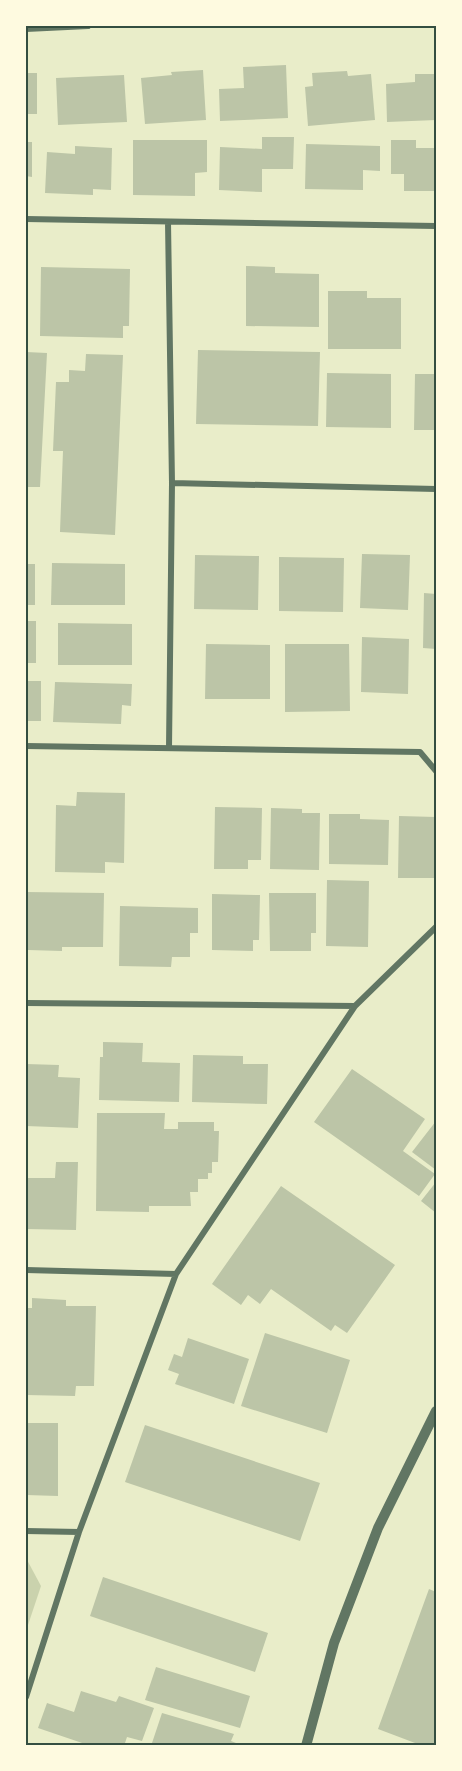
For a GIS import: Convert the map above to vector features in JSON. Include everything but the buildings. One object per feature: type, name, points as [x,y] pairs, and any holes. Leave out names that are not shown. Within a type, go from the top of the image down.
[{"type":"street","points":[[26,29],[88,26]]},
{"type":"street","points":[[26,219],[436,226]]},
{"type":"street","points":[[168,222],[172,483],[169,748]]},
{"type":"street","points":[[172,483],[436,489]]},
{"type":"street","points":[[26,746],[420,752],[436,771]]},
{"type":"street","points":[[26,1697],[79,1532],[176,1274],[355,1006],[436,927]]},
{"type":"street","points":[[26,1003],[355,1006]]},
{"type":"street","points":[[26,1270],[176,1274]]},
{"type":"street","points":[[306,1746],[334,1642],[378,1528],[436,1412]]},
{"type":"street","points":[[26,1531],[79,1532]]},
{"type":"green space","points":[[26,1558],[41,1586],[26,1631]]}]
